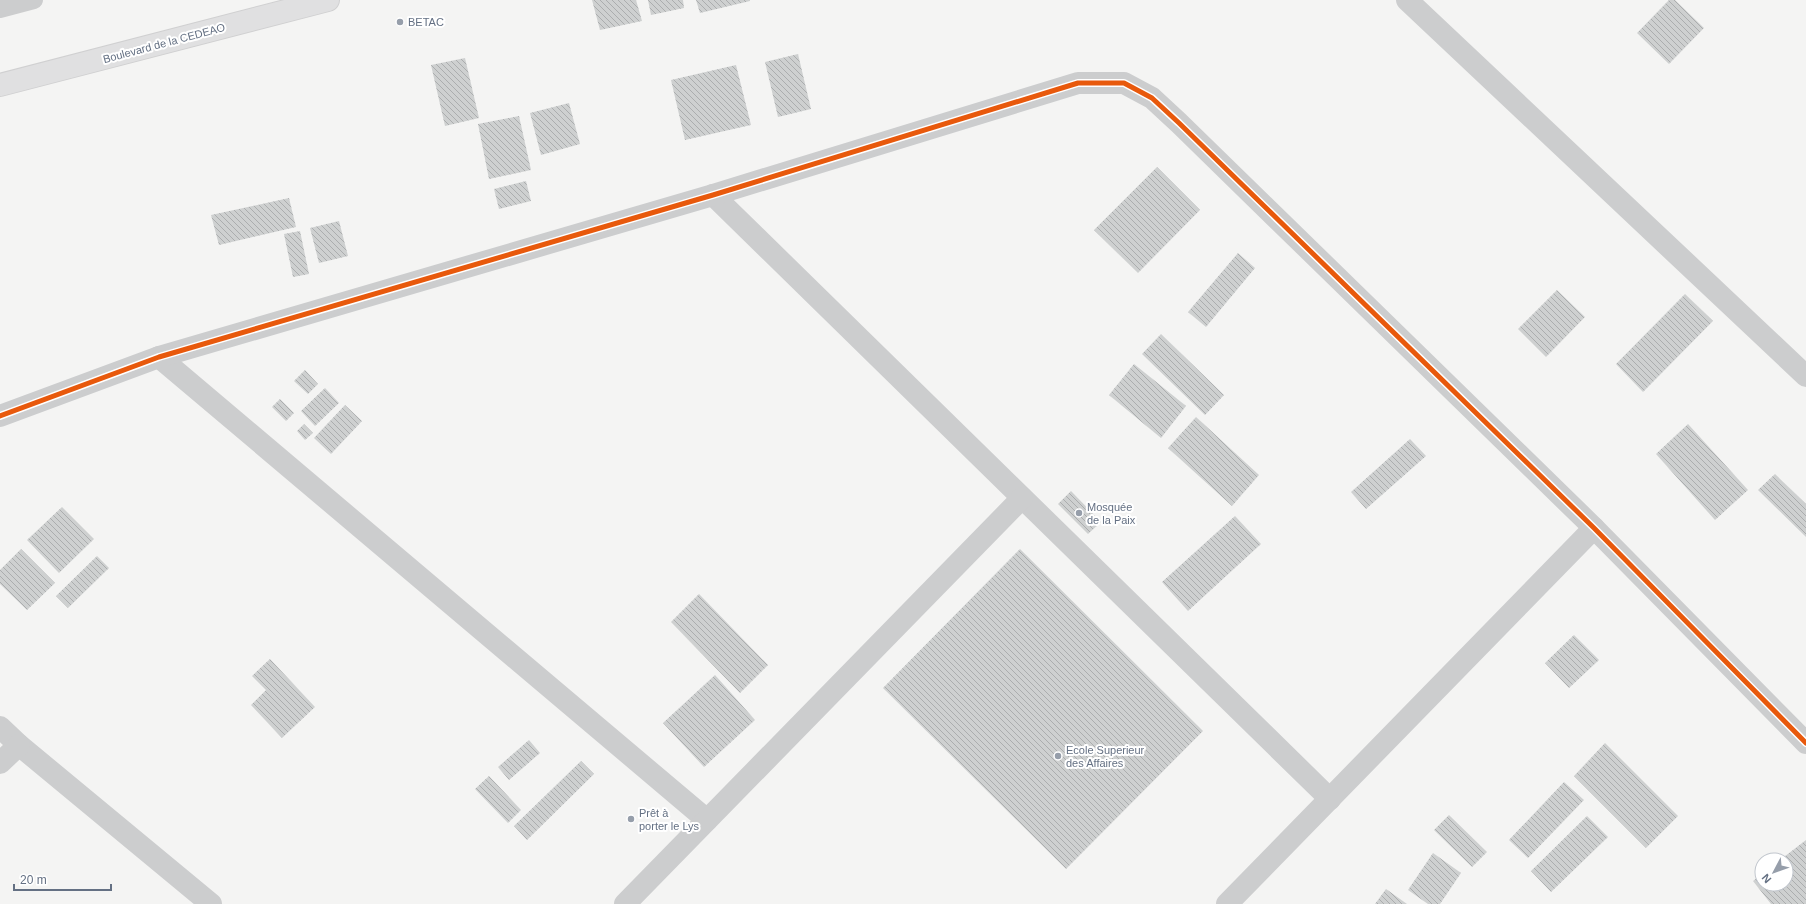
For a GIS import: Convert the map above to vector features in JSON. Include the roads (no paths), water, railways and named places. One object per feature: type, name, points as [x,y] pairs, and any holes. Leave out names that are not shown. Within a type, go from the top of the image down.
[{"type":"main road","name":"Boulevard de la CEDEAO","points":[[0,85],[328,0]]},
{"type":"street","points":[[1407,0],[1806,376]]},
{"type":"street","points":[[0,416],[159,357],[713,195],[1078,83],[1124,84],[1152,98],[1180,123],[1594,528],[1806,743]]},
{"type":"street","points":[[713,195],[1330,799]]},
{"type":"street","points":[[159,357],[707,820]]},
{"type":"street","points":[[625,904],[1022,498]]},
{"type":"street","points":[[1227,904],[1594,528]]},
{"type":"street","points":[[0,727],[19,745],[211,904]]},
{"type":"street","points":[[0,763],[19,745]]},
{"type":"lane","points":[[0,9],[34,0]]},
{"type":"place","name":"BETAC","points":[[400,22]]},
{"type":"place","name":"Mosquée de la Paix","points":[[1079,513]]},
{"type":"place","name":"Ecole Superieur des Affaires","points":[[1058,756]]},
{"type":"place","name":"Prêt à porter le Lys","points":[[631,819]]}]
